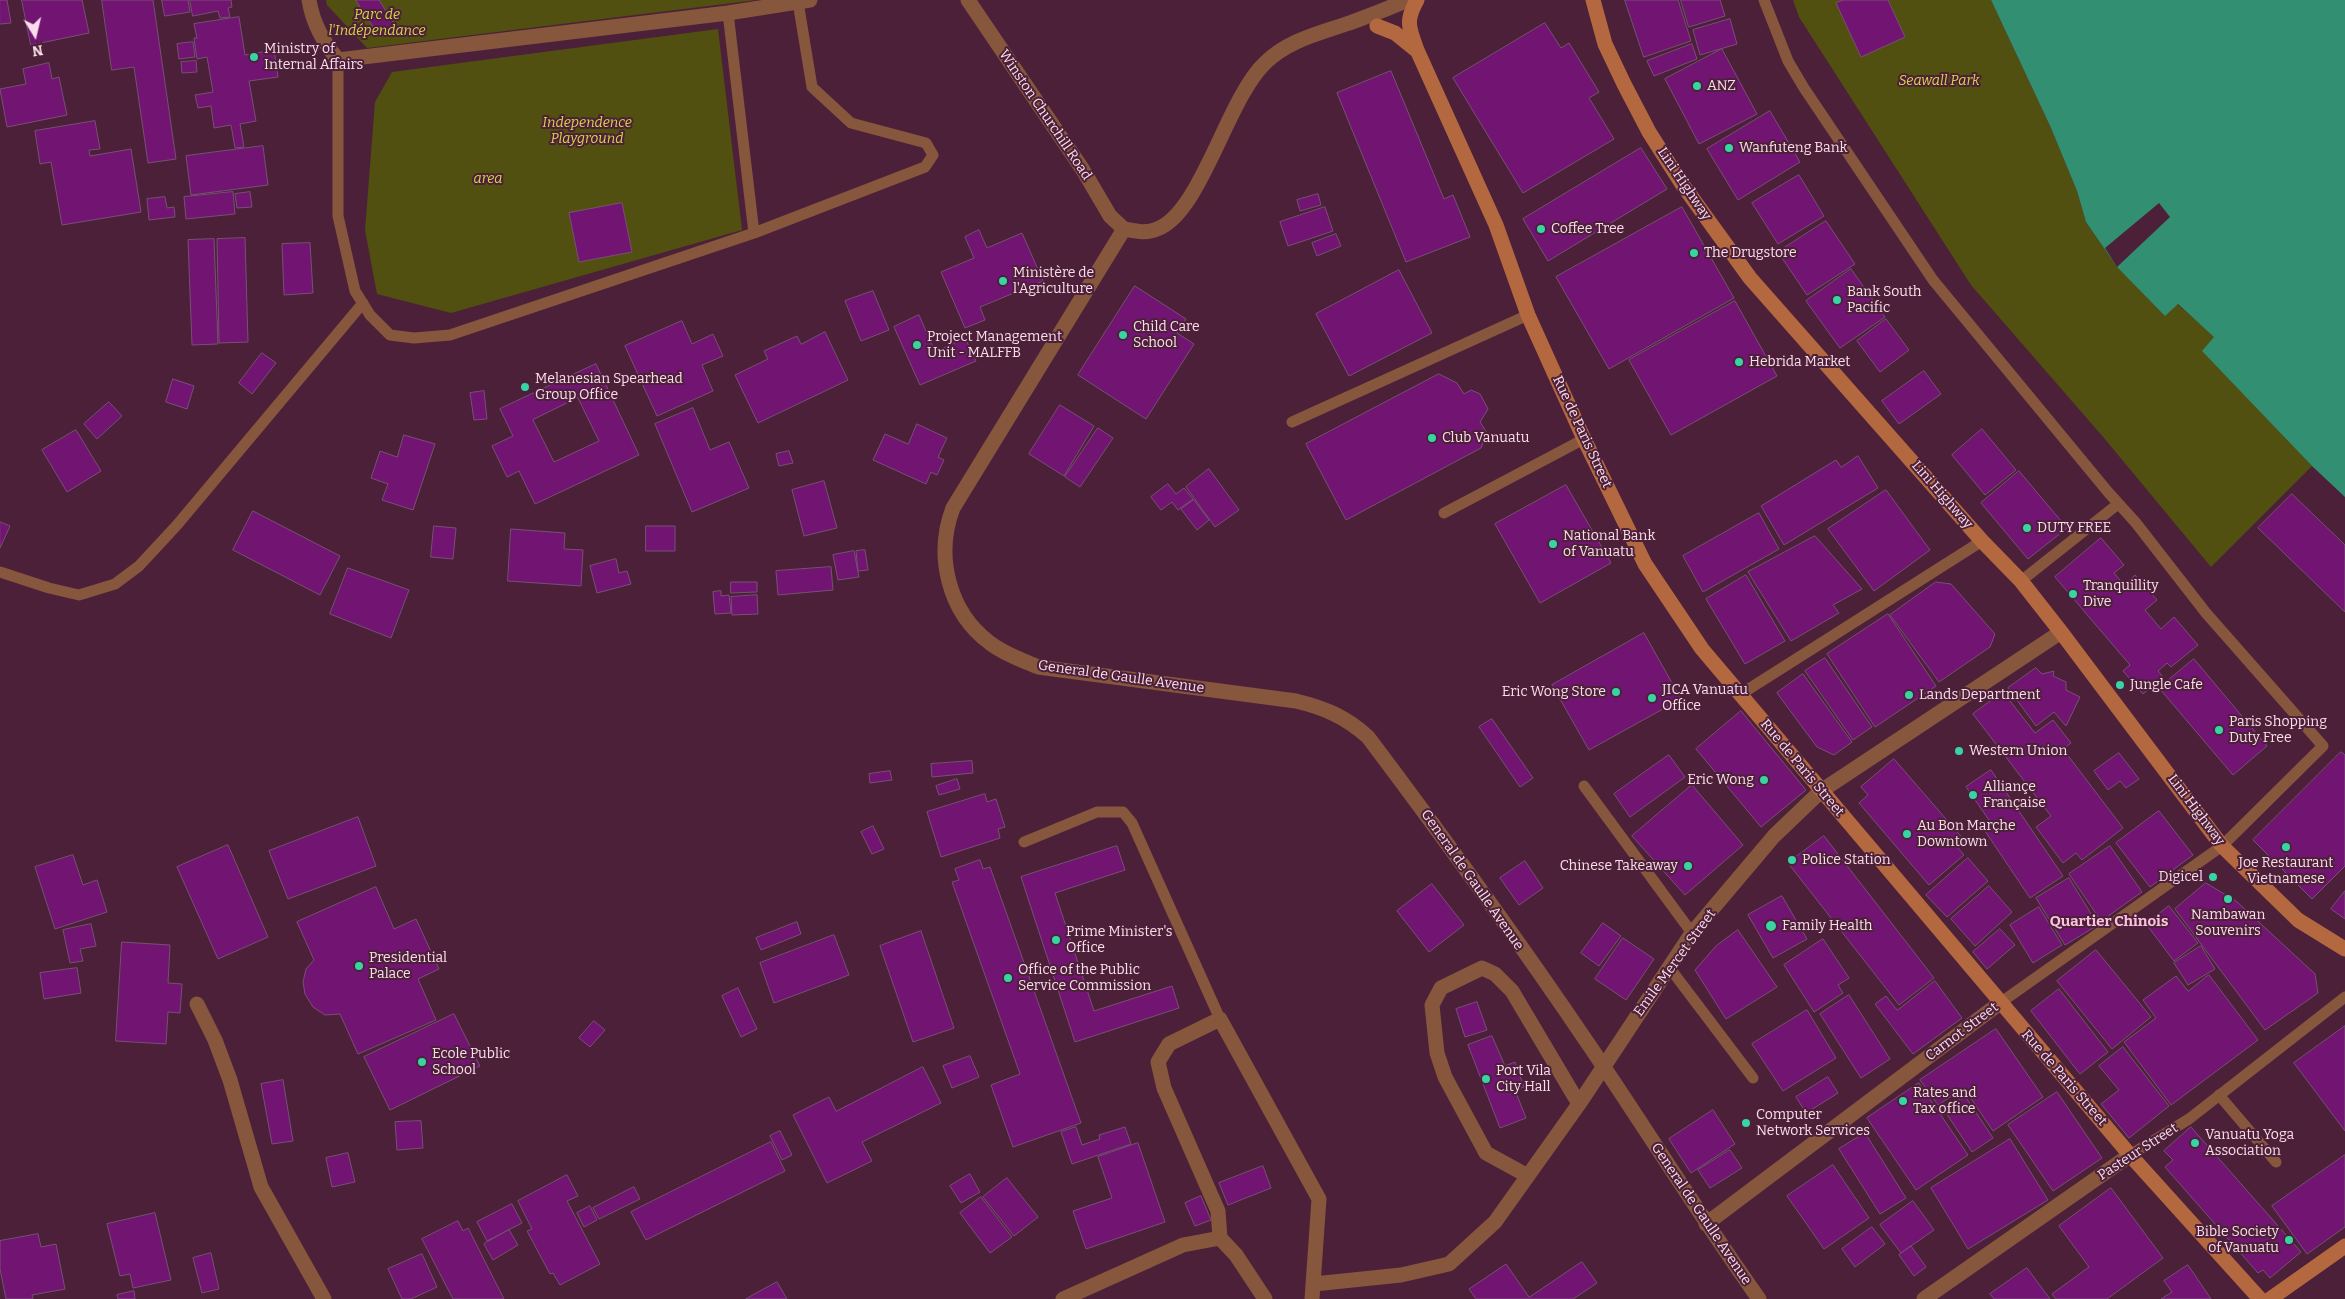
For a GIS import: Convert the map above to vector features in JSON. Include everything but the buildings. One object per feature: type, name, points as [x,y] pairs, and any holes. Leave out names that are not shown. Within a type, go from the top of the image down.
[{"type":"street","points":[[309,0],[312,17],[323,41],[338,60],[728,13],[804,1]]},
{"type":"street","name":"Winston Churchill Road","points":[[968,0],[1083,170],[1110,216],[1124,229]]},
{"type":"street","name":"Lini Highway","points":[[1594,0],[1605,44],[1649,132],[1682,184],[1750,278],[1982,540],[2021,581],[2062,632],[2222,846],[2298,920],[2345,949]]},
{"type":"street","points":[[1124,229],[1138,232],[1152,231],[1174,220],[1197,184],[1247,88],[1264,64],[1288,46],[1348,24],[1412,4]]},
{"type":"street","name":"Rue de Paris Street","points":[[1412,4],[1408,26],[1417,50],[1496,225],[1528,315],[1584,439],[1645,564],[1702,649],[2130,1155],[2260,1299]]},
{"type":"street","name":"Rue de Paris Street","points":[[1348,24],[1377,26],[1396,33],[1417,50]]},
{"type":"street","name":"General de Gaulle Avenue","points":[[1124,229],[953,508],[945,536],[944,563],[951,588],[962,615],[974,630],[990,644],[1038,667],[1296,701],[1335,712],[1353,723],[1368,737],[1399,778],[1603,1067],[1706,1224],[1759,1299]]},
{"type":"street","name":"Emile Mercet Street","points":[[1313,1292],[1449,1264],[1495,1222],[1579,1104],[1692,933],[1774,836],[1821,791],[2062,632]]},
{"type":"street","points":[[1528,1176],[1486,1153],[1445,1077],[1437,1052],[1432,1005],[1441,988],[1482,968],[1495,974],[1512,990],[1579,1104]]},
{"type":"street","name":"Carnot Street","points":[[1706,1224],[2000,1003]]},
{"type":"street","points":[[196,1004],[215,1040],[230,1080],[261,1187],[324,1299]]},
{"type":"street","points":[[1265,1299],[1236,1255],[1220,1238],[1218,1210],[1164,1088],[1158,1062],[1169,1044],[1220,1019],[1319,1199],[1313,1292]]},
{"type":"street","name":"Pasteur Street","points":[[1924,1299],[2130,1155]]},
{"type":"street","points":[[1063,1299],[1183,1245],[1220,1238]]},
{"type":"street","points":[[2270,1299],[2345,1246]]},
{"type":"lane","points":[[1764,0],[1788,61],[1804,88],[1933,280],[2118,504],[2021,581]]},
{"type":"lane","points":[[338,60],[338,216],[355,291],[370,315],[390,335],[414,338],[450,335],[754,233],[925,167],[933,155],[926,143],[851,123],[812,87],[804,1]]},
{"type":"lane","points":[[728,13],[754,233]]},
{"type":"lane","points":[[0,572],[49,588],[79,595],[116,584],[139,566],[177,525],[363,303]]},
{"type":"lane","points":[[1292,422],[1528,315]]},
{"type":"lane","points":[[1444,513],[1584,439]]},
{"type":"lane","name":"Carnot Street","points":[[2000,1003],[2222,846],[2323,746],[2206,613],[2136,523],[2118,504]]},
{"type":"lane","points":[[1741,694],[1982,540]]},
{"type":"lane","points":[[1584,786],[1692,933]]},
{"type":"lane","points":[[1024,842],[1098,812],[1123,812],[1132,823],[1220,1019]]},
{"type":"lane","points":[[1669,967],[1753,1078]]},
{"type":"lane","name":"Pasteur Street","points":[[2130,1155],[2189,1119],[2345,997]]},
{"type":"lane","points":[[2220,1095],[2276,1162]]},
{"type":"green space","name":"Parc de l'Indépendance","points":[[326,0],[757,0],[367,48],[327,5]]},
{"type":"green space","name":"Seawall Park","points":[[1793,0],[1991,0],[2051,128],[2077,191],[2086,222],[2117,267],[2165,315],[2177,304],[2215,337],[2203,351],[2312,466],[2211,567],[2104,438],[1971,285],[1799,17]]},
{"type":"green space","name":"area","points":[[718,29],[742,230],[451,313],[377,294],[365,230],[375,102],[392,72]]},
{"type":"shaded area","points":[[1991,0],[2345,0],[2345,497],[2312,466],[2202,351],[2214,337],[2178,304],[2165,316],[2117,267],[2086,222],[2077,191],[2051,128]]},
{"type":"pier","points":[[2159,203],[2170,217],[2117,267],[2105,248]]},
{"type":"place","name":"Ministry of Internal Affairs","points":[[254,57]]},
{"type":"place","name":"ANZ","points":[[1697,86]]},
{"type":"place","name":"Wanfuteng Bank","points":[[1729,148]]},
{"type":"place","name":"Coffee Tree","points":[[1541,229]]},
{"type":"place","name":"The Drugstore","points":[[1694,253]]},
{"type":"place","name":"Ministère de l'Agriculture","points":[[1003,281]]},
{"type":"place","name":"Bank South Pacific","points":[[1837,300]]},
{"type":"place","name":"Child Care School","points":[[1123,335]]},
{"type":"place","name":"Project Management Unit - MALFFB","points":[[917,345]]},
{"type":"place","name":"Hebrida Market","points":[[1739,362]]},
{"type":"place","name":"Melanesian Spearhead Group Office","points":[[525,387]]},
{"type":"place","name":"Club Vanuatu","points":[[1432,438]]},
{"type":"place","name":"DUTY FREE","points":[[2027,528]]},
{"type":"place","name":"National Bank of Vanuatu","points":[[1553,544]]},
{"type":"place","name":"Tranquillity Dive","points":[[2073,594]]},
{"type":"place","name":"Jungle Cafe","points":[[2120,685]]},
{"type":"place","name":"Eric Wong Store","points":[[1616,692]]},
{"type":"place","name":"Lands Department","points":[[1909,695]]},
{"type":"place","name":"JICA Vanuatu Office","points":[[1652,698]]},
{"type":"place","name":"Paris Shopping Duty Free","points":[[2219,730]]},
{"type":"place","name":"Western Union","points":[[1959,751]]},
{"type":"place","name":"Eric Wong","points":[[1764,780]]},
{"type":"place","name":"Alliançe Française","points":[[1973,795]]},
{"type":"place","name":"Au Bon Marçhe Downtown","points":[[1907,834]]},
{"type":"place","name":"Joe Restaurant Vietnamese","points":[[2286,847]]},
{"type":"place","name":"Police Station","points":[[1792,860]]},
{"type":"place","name":"Chinese Takeaway","points":[[1688,866]]},
{"type":"place","name":"Digicel","points":[[2213,877]]},
{"type":"place","name":"Nambawan Souvenirs","points":[[2228,899]]},
{"type":"place","name":"Family Health","points":[[1771,926]]},
{"type":"place","name":"Prime Minister's Office","points":[[1056,940]]},
{"type":"place","name":"Presidential Palace","points":[[359,966]]},
{"type":"place","name":"Office of the Public Service Commission","points":[[1008,978]]},
{"type":"place","name":"Ecole Public School","points":[[422,1062]]},
{"type":"place","name":"Port Vila City Hall","points":[[1486,1079]]},
{"type":"place","name":"Rates and Tax office","points":[[1903,1101]]},
{"type":"place","name":"Computer Network Services","points":[[1746,1123]]},
{"type":"place","name":"Vanuatu Yoga Association","points":[[2195,1143]]},
{"type":"place","name":"Bible Society of Vanuatu","points":[[2289,1240]]},
{"type":"district","name":"Quartier Chinois","points":[[2109,922]]},
{"type":"park label","name":"Independence Playground","points":[[587,132]]}]
